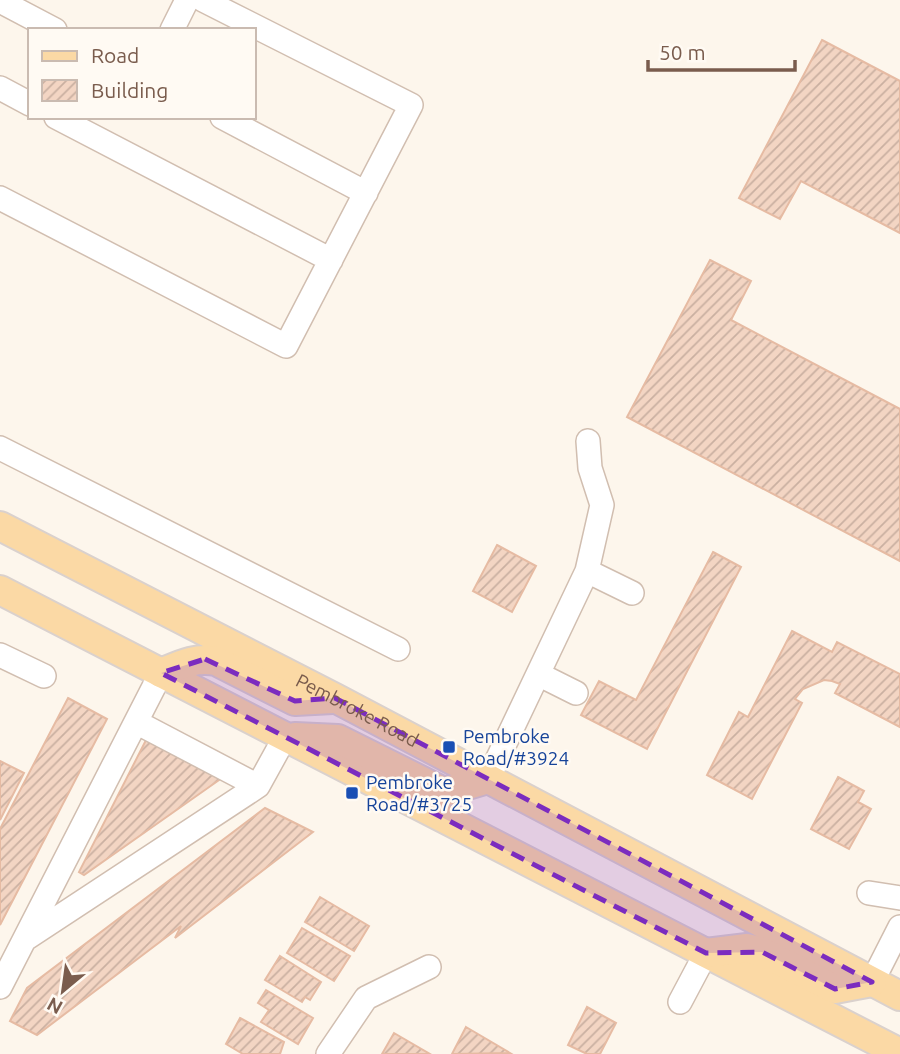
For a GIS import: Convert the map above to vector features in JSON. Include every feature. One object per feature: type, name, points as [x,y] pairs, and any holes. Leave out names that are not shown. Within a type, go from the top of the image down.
[{"type":"main road","name":"Pembroke Road","points":[[0,526],[335,698],[900,996]]},
{"type":"main road","points":[[0,590],[900,1053]]},
{"type":"main road","points":[[161,673],[192,659],[205,659],[216,661],[295,701],[335,698]]},
{"type":"main road","points":[[285,737],[338,739],[444,792],[488,779]]},
{"type":"main road","points":[[706,953],[747,948],[762,952],[835,989],[872,982]]},
{"type":"street","points":[[173,28],[187,0]]},
{"type":"street","points":[[0,198],[286,346],[411,105],[203,0]]},
{"type":"street","points":[[0,1],[51,28]]},
{"type":"street","points":[[0,88],[28,103]]},
{"type":"street","points":[[60,119],[331,260]]},
{"type":"street","points":[[226,119],[366,193]]},
{"type":"street","points":[[488,779],[587,571],[601,505],[590,468],[588,441]]},
{"type":"street","points":[[0,448],[398,649]]},
{"type":"street","points":[[587,571],[632,593]]},
{"type":"street","points":[[0,654],[44,676]]},
{"type":"street","points":[[0,987],[161,673]]},
{"type":"street","points":[[538,674],[576,693]]},
{"type":"street","points":[[136,722],[258,786]]},
{"type":"street","points":[[24,939],[258,786],[285,737]]},
{"type":"street","points":[[869,892],[900,898]]},
{"type":"street","points":[[872,982],[900,927]]},
{"type":"street","points":[[680,1002],[706,953]]},
{"type":"street","points":[[328,1054],[366,998],[429,967]]},
{"type":"highlighted area","points":[[205,659],[295,701],[335,698],[872,982],[835,989],[762,952],[706,953],[161,673]]},
{"type":"building","points":[[822,40],[900,81],[900,233],[801,181],[780,219],[739,198]]},
{"type":"building","points":[[710,260],[751,281],[731,320],[900,409],[900,561],[627,417]]},
{"type":"building","points":[[497,545],[536,566],[512,612],[473,591]]},
{"type":"building","points":[[713,552],[741,567],[647,749],[581,715],[599,681],[636,700]]},
{"type":"building","points":[[792,631],[832,652],[837,642],[900,674],[900,727],[835,693],[840,684],[824,680],[803,689],[795,699],[802,703],[752,799],[707,775],[739,712],[748,717]]},
{"type":"building","points":[[68,698],[107,719],[0,925],[0,829]]},
{"type":"building","points":[[146,740],[222,778],[84,875],[79,872]]},
{"type":"building","points":[[0,761],[24,773],[0,820]]},
{"type":"building","points":[[838,777],[864,791],[858,802],[871,809],[849,849],[811,829]]},
{"type":"building","points":[[265,808],[313,832],[175,938],[181,926],[37,1035],[10,1021],[27,988]]},
{"type":"building","points":[[320,897],[369,926],[354,951],[305,922]]},
{"type":"building","points":[[302,928],[350,956],[334,981],[287,953]]},
{"type":"building","points":[[280,956],[321,982],[310,1000],[305,997],[302,1002],[265,980]]},
{"type":"building","points":[[266,990],[313,1018],[298,1044],[261,1022],[269,1010],[258,1003]]},
{"type":"building","points":[[587,1007],[616,1023],[600,1054],[587,1054],[568,1045]]},
{"type":"building","points":[[240,1018],[284,1042],[280,1054],[243,1054],[226,1044]]},
{"type":"building","points":[[466,1027],[510,1053],[452,1054]]},
{"type":"building","points":[[394,1033],[430,1054],[382,1054]]},
{"type":"place","name":"Pembroke Road/#3924","points":[[449,747]]},
{"type":"place","name":"Pembroke Road/#3725","points":[[352,793]]}]
